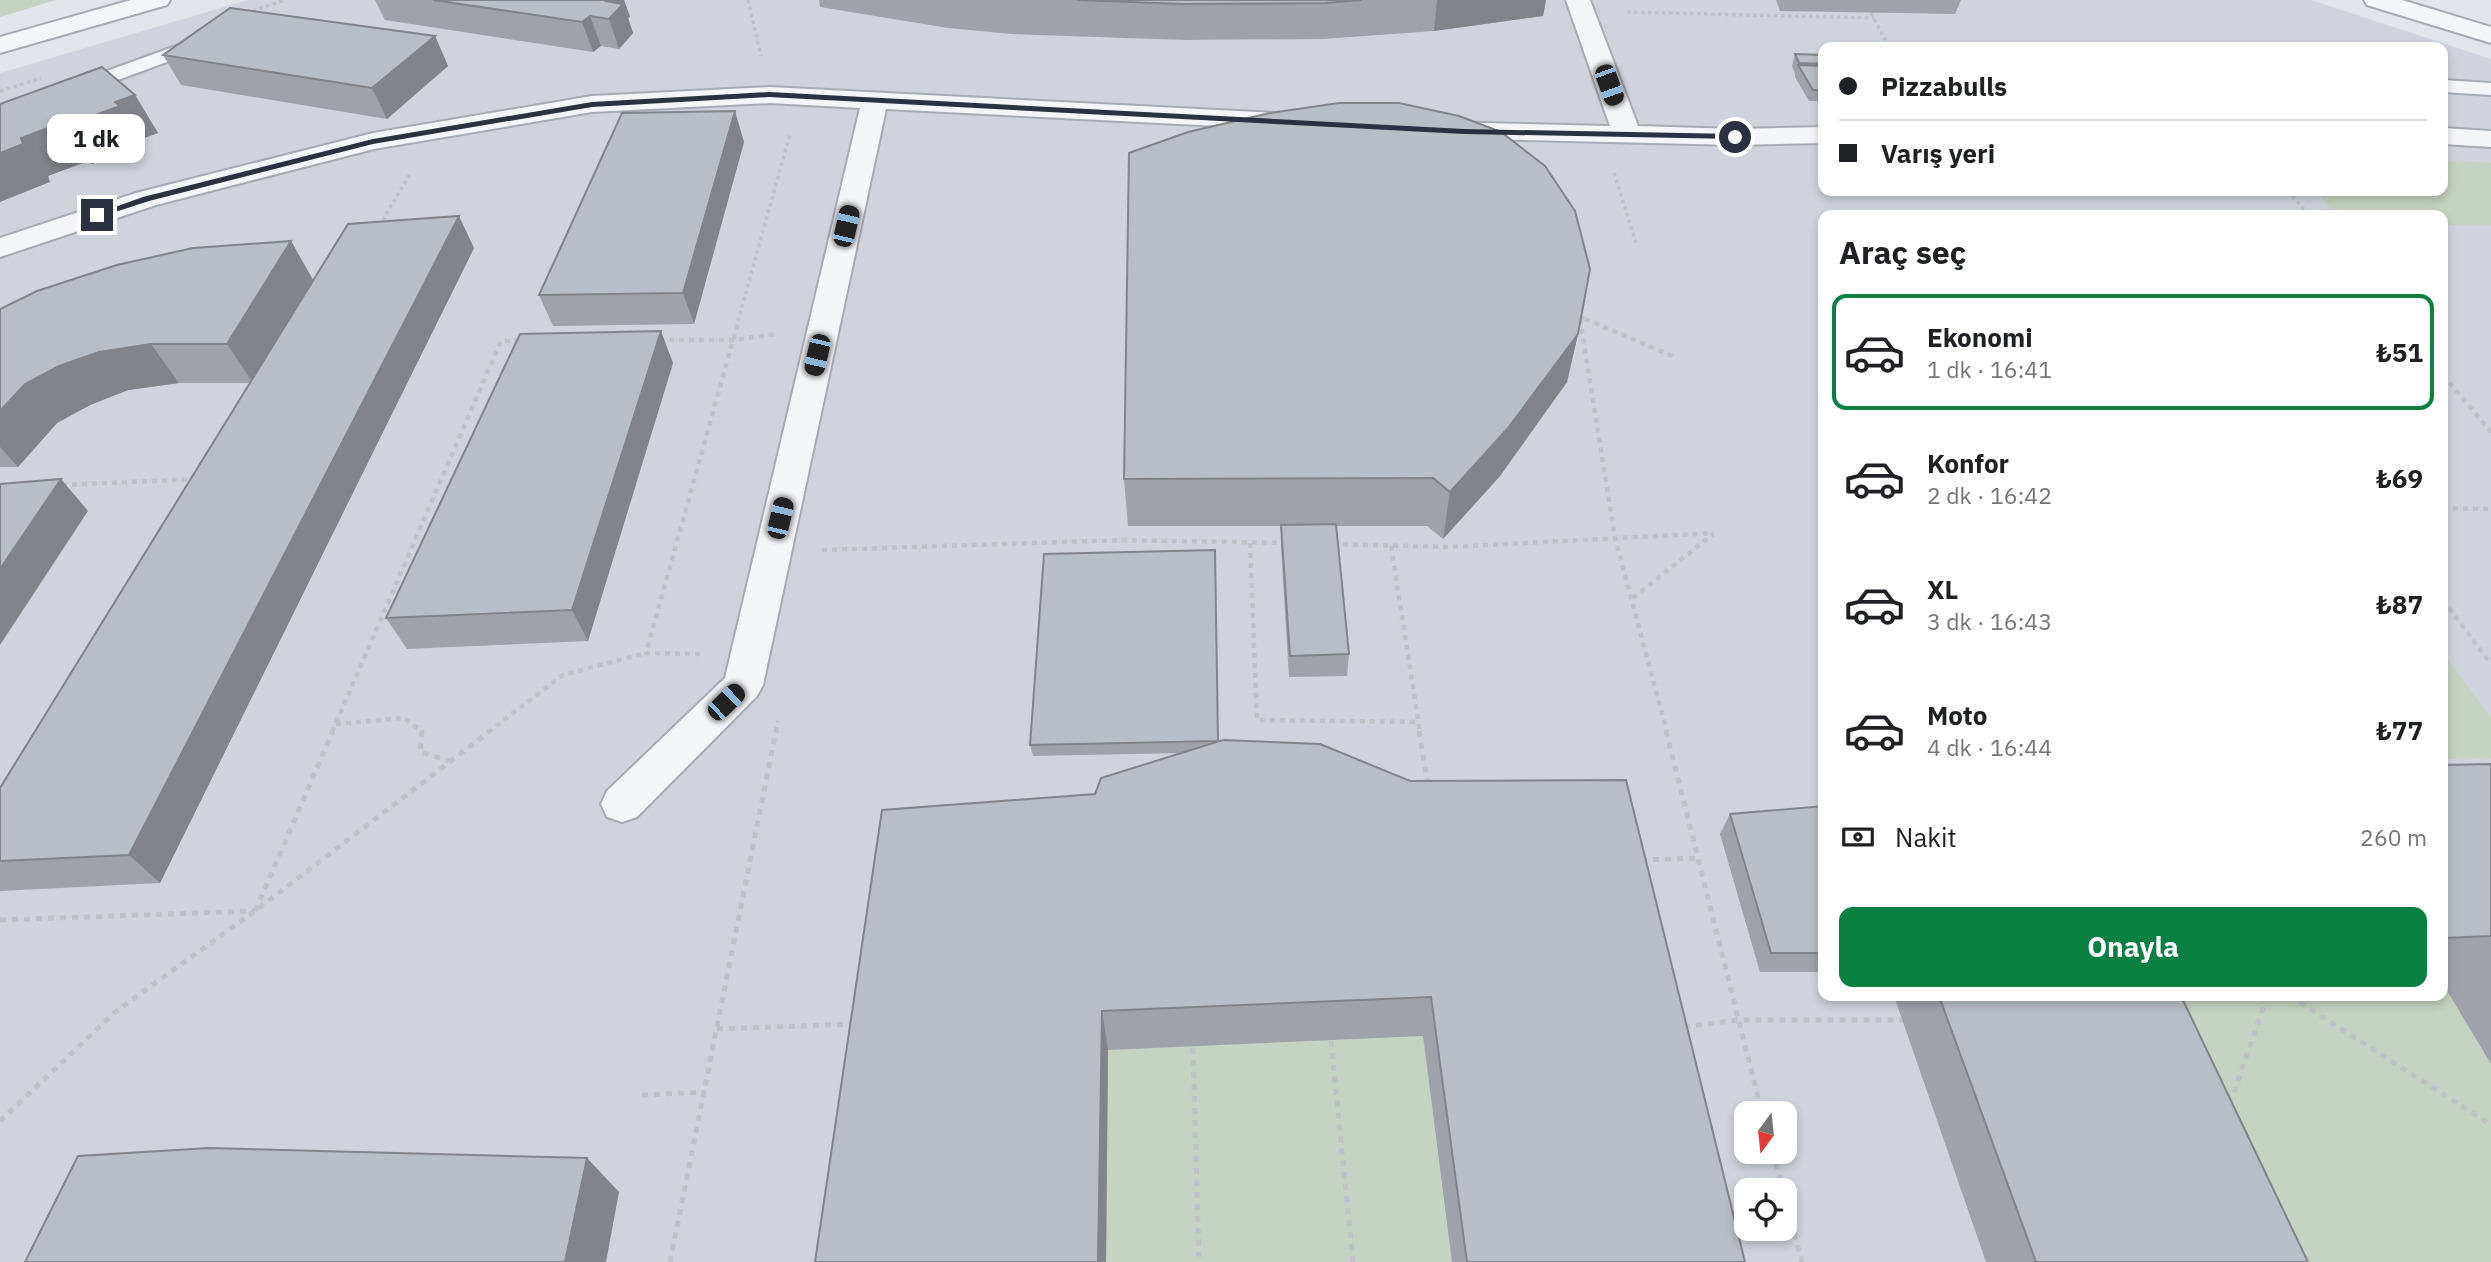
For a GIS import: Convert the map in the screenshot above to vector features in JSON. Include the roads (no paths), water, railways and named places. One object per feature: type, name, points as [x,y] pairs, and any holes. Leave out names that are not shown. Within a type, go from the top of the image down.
[{"type":"street","points":[[0,45],[158,0]]},
{"type":"street","points":[[2376,0],[2491,35]]},
{"type":"street","points":[[1580,6],[1614,134]]},
{"type":"street","points":[[0,248],[146,199],[373,141],[592,104],[769,95],[1328,124]]},
{"type":"street","points":[[622,804],[743,685],[875,100]]},
{"type":"street","points":[[1423,129],[1614,134],[1818,135]]},
{"type":"street","points":[[2448,136],[2491,139]]},
{"type":"lane","points":[[63,93],[200,43]]},
{"type":"lane","points":[[2448,86],[2491,89]]}]
